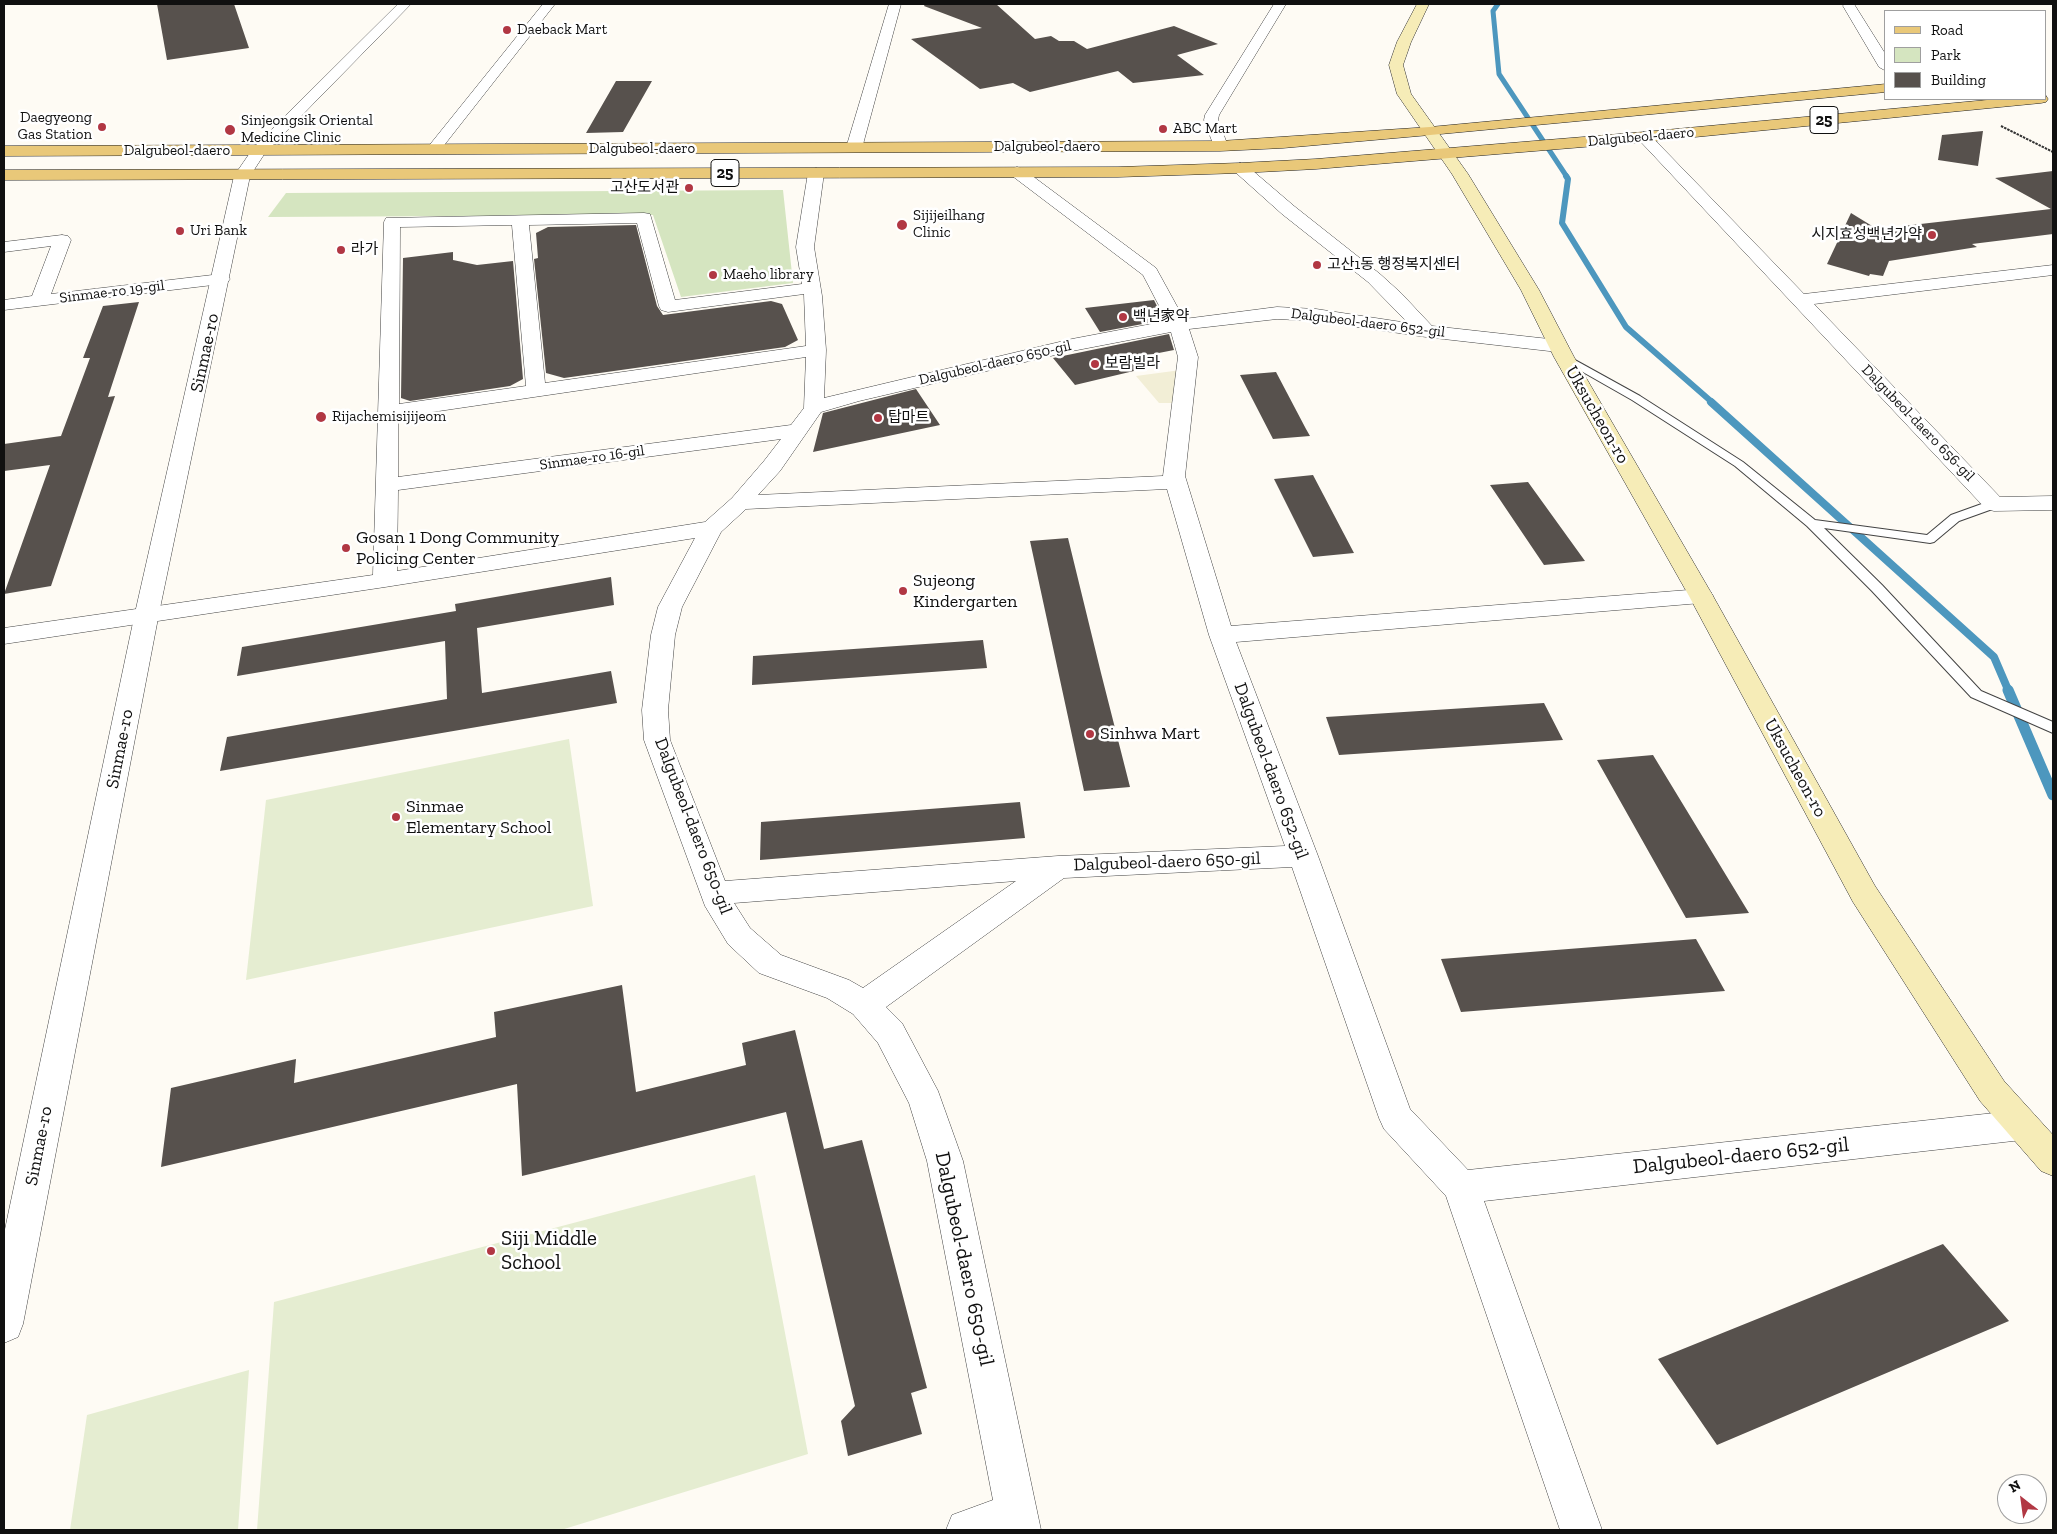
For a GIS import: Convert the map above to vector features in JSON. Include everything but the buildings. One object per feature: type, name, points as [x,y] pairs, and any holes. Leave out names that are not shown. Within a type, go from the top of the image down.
[{"type":"main road","name":"Uksucheon-ro","points":[[1423,4],[1404,42],[1396,65],[1396,74],[1404,94],[1446,154],[1530,290],[1561,352],[1701,596],[1864,894],[1992,1092],[2053,1160]]},
{"type":"main road","name":"Dalgubeol-daero","points":[[4,151],[1220,146],[1430,131],[1884,88]]},
{"type":"main road","name":"Dalgubeol-daero","points":[[4,175],[242,176],[1017,172],[1240,168],[1446,154],[1644,137],[2031,100]]},
{"type":"street","points":[[242,176],[260,150],[405,4]]},
{"type":"street","points":[[433,150],[549,4]]},
{"type":"street","points":[[854,148],[895,4]]},
{"type":"street","points":[[1220,146],[1211,120],[1212,115],[1280,4]]},
{"type":"street","points":[[1848,6],[1884,64]]},
{"type":"street","name":"Dalgubeol-daero 656-gil","points":[[1644,137],[1994,504]]},
{"type":"street","points":[[1240,168],[1288,210],[1374,278],[1395,297],[1426,331]]},
{"type":"street","name":"Dalgubeol-daero 652-gil","points":[[1017,172],[1150,272],[1178,325],[1188,357],[1174,476],[1221,635],[1303,856],[1396,1118],[1461,1187],[1581,1530]]},
{"type":"street","points":[[814,408],[816,350],[812,288],[805,248],[816,173]]},
{"type":"street","name":"Sinmae-ro","points":[[4,1324],[147,613],[242,176]]},
{"type":"street","points":[[385,580],[392,222],[644,218],[668,306],[812,288]]},
{"type":"street","points":[[520,221],[536,390]]},
{"type":"street","points":[[4,247],[62,240],[39,301]]},
{"type":"street","points":[[1801,300],[2053,270]]},
{"type":"street","name":"Sinmae-ro 19-gil","points":[[4,305],[221,279]]},
{"type":"street","name":"Dalgubeol-daero 652-gil","points":[[1178,325],[1297,312],[1561,352]]},
{"type":"street","name":"Dalgubeol-daero 650-gil","points":[[1018,1521],[945,1161],[926,1101],[890,1033],[864,1005],[838,989],[770,964],[739,936],[720,906],[657,740],[655,710],[663,635],[670,607],[712,528],[740,503],[772,466],[796,430],[814,408],[853,396],[1072,345],[1178,325]]},
{"type":"street","points":[[388,412],[816,350]]},
{"type":"street","name":"Sinmae-ro 16-gil","points":[[387,485],[796,430]]},
{"type":"street","points":[[740,503],[1176,482]]},
{"type":"street","points":[[1994,504],[2053,503]]},
{"type":"street","points":[[4,636],[147,613],[385,580],[712,528]]},
{"type":"street","points":[[1221,635],[1701,596]]},
{"type":"street","name":"Dalgubeol-daero 650-gil","points":[[864,1005],[1058,867],[1303,856]]},
{"type":"street","points":[[715,893],[1058,867]]},
{"type":"street","name":"Dalgubeol-daero 652-gil","points":[[1461,1187],[2022,1125]]},
{"type":"street","points":[[967,1530],[1018,1521]]},
{"type":"lane","name":"Uksucheon-ro","points":[[1561,352],[1739,464],[1811,523],[1877,588],[1976,694],[2053,728]]},
{"type":"lane","points":[[1811,523],[1930,540],[1954,518],[1994,504]]},
{"type":"path","points":[[1963,107],[2053,152]]},
{"type":"shaded area","points":[[1181,370],[1177,403],[1159,403],[1136,376]]},
{"type":"green space","points":[[783,190],[793,283],[681,297],[653,215],[268,217],[286,193]]},
{"type":"green space","points":[[569,739],[593,906],[246,980],[266,800]]},
{"type":"green space","points":[[755,1175],[808,1454],[561,1530],[257,1530],[274,1302]]},
{"type":"green space","points":[[249,1370],[238,1530],[70,1530],[87,1415]]},
{"type":"waterway","points":[[1498,4],[1493,11],[1499,74],[1567,177]]},
{"type":"waterway","points":[[1566,176],[1568,179],[1562,223],[1626,327],[1713,403]]},
{"type":"waterway","points":[[1711,402],[1994,657],[2009,692]]},
{"type":"waterway","points":[[2008,690],[2053,795]]},
{"type":"place","name":"Daeback Mart","points":[[507,30]]},
{"type":"place","name":"Daegyeong Gas Station","points":[[102,127]]},
{"type":"place","name":"ABC Mart","points":[[1163,129]]},
{"type":"place","name":"Sinjeongsik Oriental Medicine Clinic","points":[[230,130]]},
{"type":"place","name":"고산도서관","points":[[689,188]]},
{"type":"place","name":"Sijijeilhang Clinic","points":[[902,225]]},
{"type":"place","name":"Uri Bank","points":[[180,231]]},
{"type":"place","name":"시지효성백년가약","points":[[1932,235]]},
{"type":"place","name":"라가","points":[[341,250]]},
{"type":"place","name":"고산1동 행정복지센터","points":[[1317,265]]},
{"type":"place","name":"Maeho library","points":[[713,275]]},
{"type":"place","name":"백년家약","points":[[1123,317]]},
{"type":"place","name":"보람빌라","points":[[1095,364]]},
{"type":"place","name":"Rijachemisijijeom","points":[[321,417]]},
{"type":"place","name":"탑마트","points":[[878,418]]},
{"type":"place","name":"Gosan 1 Dong Community Policing Center","points":[[346,548]]},
{"type":"place","name":"Sujeong Kindergarten","points":[[903,591]]},
{"type":"place","name":"Sinhwa Mart","points":[[1090,734]]},
{"type":"place","name":"Sinmae Elementary School","points":[[396,817]]},
{"type":"place","name":"Siji Middle School","points":[[491,1251]]}]
